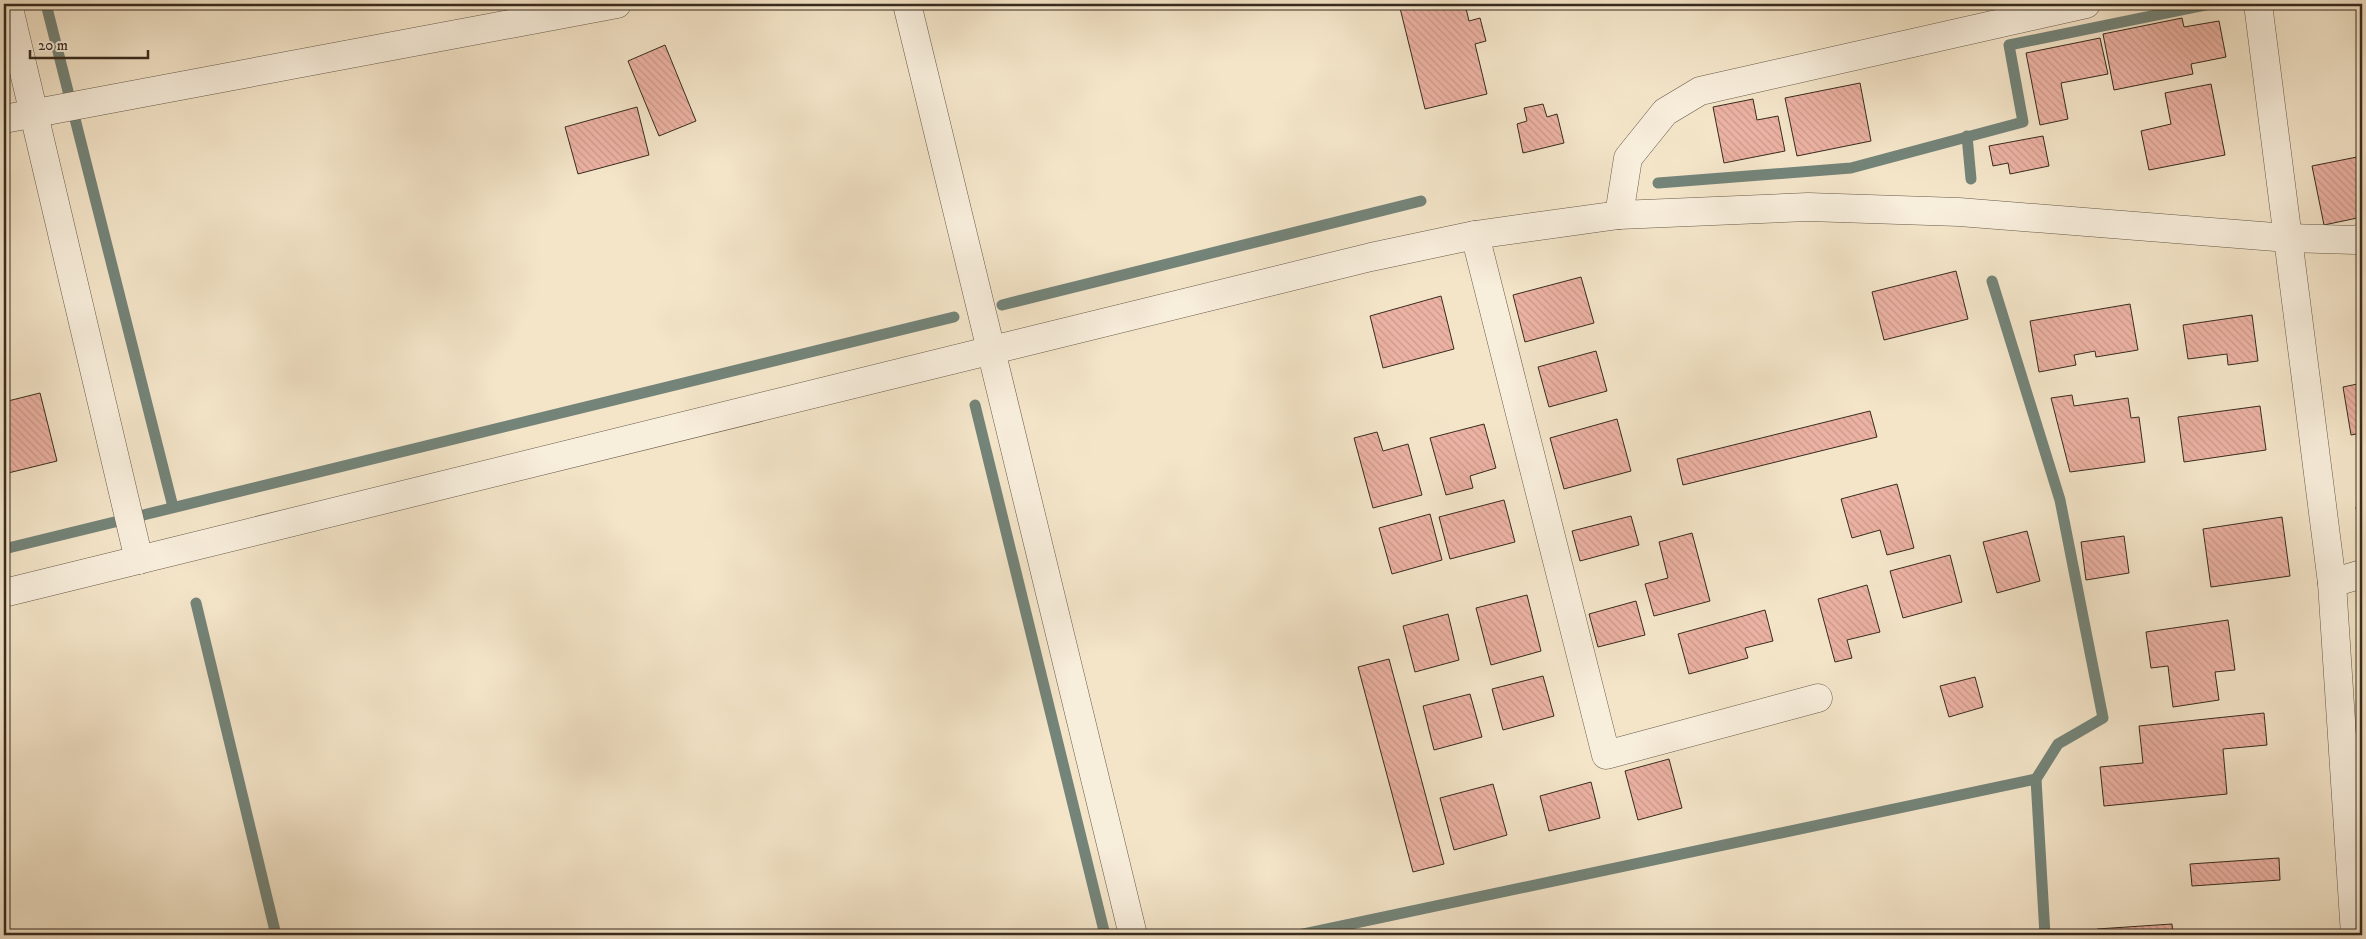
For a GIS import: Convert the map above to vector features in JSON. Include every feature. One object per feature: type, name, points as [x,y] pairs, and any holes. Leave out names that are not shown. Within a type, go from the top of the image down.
[{"type":"street","points":[[8,4],[136,548]]},
{"type":"street","points":[[4,119],[617,4]]},
{"type":"street","points":[[907,4],[1133,935]]},
{"type":"street","points":[[1619,215],[1628,158],[1665,112],[1700,91],[2024,11],[2086,4]]},
{"type":"street","points":[[2258,4],[2332,583],[2354,935]]},
{"type":"street","points":[[4,593],[136,548],[992,351],[1371,257],[1475,235],[1619,215],[1808,207],[1950,212],[2288,238],[2355,240],[2362,238]]},
{"type":"street","points":[[1475,235],[1606,755],[1818,698]]},
{"type":"street","points":[[2332,583],[2362,574]]},
{"type":"building","points":[[1399,4],[1465,4],[1469,21],[1480,18],[1486,41],[1475,44],[1487,94],[1425,109]]},
{"type":"building","points":[[2182,18],[2184,27],[2219,21],[2226,57],[2191,64],[2193,74],[2114,90],[2103,34]]},
{"type":"building","points":[[2100,38],[2108,74],[2061,83],[2068,119],[2040,125],[2026,53]]},
{"type":"building","points":[[665,45],[696,121],[659,136],[628,61]]},
{"type":"building","points":[[1860,83],[1871,141],[1797,156],[1785,98]]},
{"type":"building","points":[[2211,84],[2225,155],[2149,170],[2141,131],[2171,124],[2165,93]]},
{"type":"building","points":[[1753,99],[1757,120],[1778,116],[1785,151],[1724,163],[1713,107]]},
{"type":"building","points":[[1543,104],[1547,117],[1557,114],[1564,143],[1523,153],[1517,124],[1527,121],[1524,108]]},
{"type":"building","points":[[637,107],[649,155],[578,174],[565,127]]},
{"type":"building","points":[[2043,136],[2049,166],[2010,174],[2008,163],[1993,166],[1989,146]]},
{"type":"building","points":[[2362,156],[2362,217],[2324,225],[2312,166]]},
{"type":"building","points":[[1956,271],[1968,319],[1884,340],[1872,292]]},
{"type":"building","points":[[1581,277],[1594,323],[1525,342],[1513,295]]},
{"type":"building","points":[[1441,296],[1454,349],[1383,368],[1370,316]]},
{"type":"building","points":[[2130,304],[2138,350],[2096,357],[2095,351],[2074,355],[2076,365],[2039,372],[2030,321]]},
{"type":"building","points":[[2252,315],[2258,361],[2228,365],[2227,354],[2188,359],[2183,325]]},
{"type":"building","points":[[1596,351],[1607,391],[1549,407],[1538,367]]},
{"type":"building","points":[[2362,383],[2362,433],[2351,435],[2343,387]]},
{"type":"building","points":[[40,393],[57,461],[4,474],[4,402]]},
{"type":"building","points":[[2072,395],[2074,406],[2128,398],[2131,418],[2139,417],[2145,462],[2070,472],[2051,398]]},
{"type":"building","points":[[2260,406],[2266,450],[2184,462],[2178,417]]},
{"type":"building","points":[[1870,411],[1877,437],[1683,485],[1677,459]]},
{"type":"building","points":[[1617,419],[1631,471],[1564,489],[1550,438]]},
{"type":"building","points":[[1484,424],[1496,468],[1470,476],[1473,488],[1446,495],[1430,438]]},
{"type":"building","points":[[1377,432],[1383,451],[1408,444],[1422,495],[1373,508],[1354,438]]},
{"type":"building","points":[[1897,484],[1914,548],[1887,555],[1880,530],[1852,538],[1841,499]]},
{"type":"building","points":[[1504,500],[1515,542],[1450,559],[1439,517]]},
{"type":"building","points":[[2362,506],[2362,546],[2356,507]]},
{"type":"building","points":[[1430,514],[1442,560],[1392,574],[1379,528]]},
{"type":"building","points":[[1631,516],[1639,545],[1580,561],[1572,531]]},
{"type":"building","points":[[2282,517],[2290,576],[2211,587],[2203,529]]},
{"type":"building","points":[[2027,531],[2040,581],[1997,593],[1983,542]]},
{"type":"building","points":[[1692,533],[1710,601],[1654,616],[1645,584],[1668,578],[1659,542]]},
{"type":"building","points":[[2124,536],[2129,573],[2086,580],[2081,542]]},
{"type":"building","points":[[1950,555],[1962,602],[1903,618],[1890,571]]},
{"type":"building","points":[[1867,585],[1880,632],[1847,640],[1852,658],[1835,662],[1818,599]]},
{"type":"building","points":[[1527,595],[1541,651],[1491,665],[1476,608]]},
{"type":"building","points":[[1636,601],[1645,635],[1598,647],[1589,614]]},
{"type":"building","points":[[1765,610],[1773,641],[1745,648],[1748,658],[1689,674],[1678,634]]},
{"type":"building","points":[[1448,614],[1459,660],[1415,672],[1403,626]]},
{"type":"building","points":[[2228,620],[2235,670],[2215,672],[2219,700],[2173,707],[2168,666],[2151,668],[2146,632]]},
{"type":"building","points":[[1389,659],[1444,864],[1413,872],[1358,667]]},
{"type":"building","points":[[1543,676],[1554,716],[1503,730],[1492,689]]},
{"type":"building","points":[[1975,677],[1983,707],[1949,717],[1940,686]]},
{"type":"building","points":[[1470,694],[1482,737],[1434,750],[1423,706]]},
{"type":"building","points":[[2264,713],[2267,745],[2223,749],[2227,794],[2104,806],[2100,767],[2143,763],[2139,726]]},
{"type":"building","points":[[1669,759],[1682,808],[1638,820],[1625,771]]},
{"type":"building","points":[[1591,782],[1600,818],[1549,831],[1540,796]]},
{"type":"building","points":[[1493,784],[1507,835],[1454,850],[1440,798]]},
{"type":"building","points":[[2279,858],[2280,880],[2192,886],[2190,864]]},
{"type":"building","points":[[2172,924],[2173,935],[2097,935],[2097,929]]},
{"type":"waterway","points":[[46,4],[173,507]]},
{"type":"waterway","points":[[1658,183],[1851,168],[2023,122],[2009,45],[2210,4]]},
{"type":"waterway","points":[[1967,136],[1971,179]]},
{"type":"waterway","points":[[1002,305],[1421,201]]},
{"type":"waterway","points":[[1992,281],[2060,500],[2103,718],[2058,744],[2036,779],[2045,935]]},
{"type":"waterway","points":[[4,549],[954,317]]},
{"type":"waterway","points":[[975,405],[1105,935]]},
{"type":"waterway","points":[[196,603],[276,935]]},
{"type":"waterway","points":[[1299,935],[2036,779]]}]
